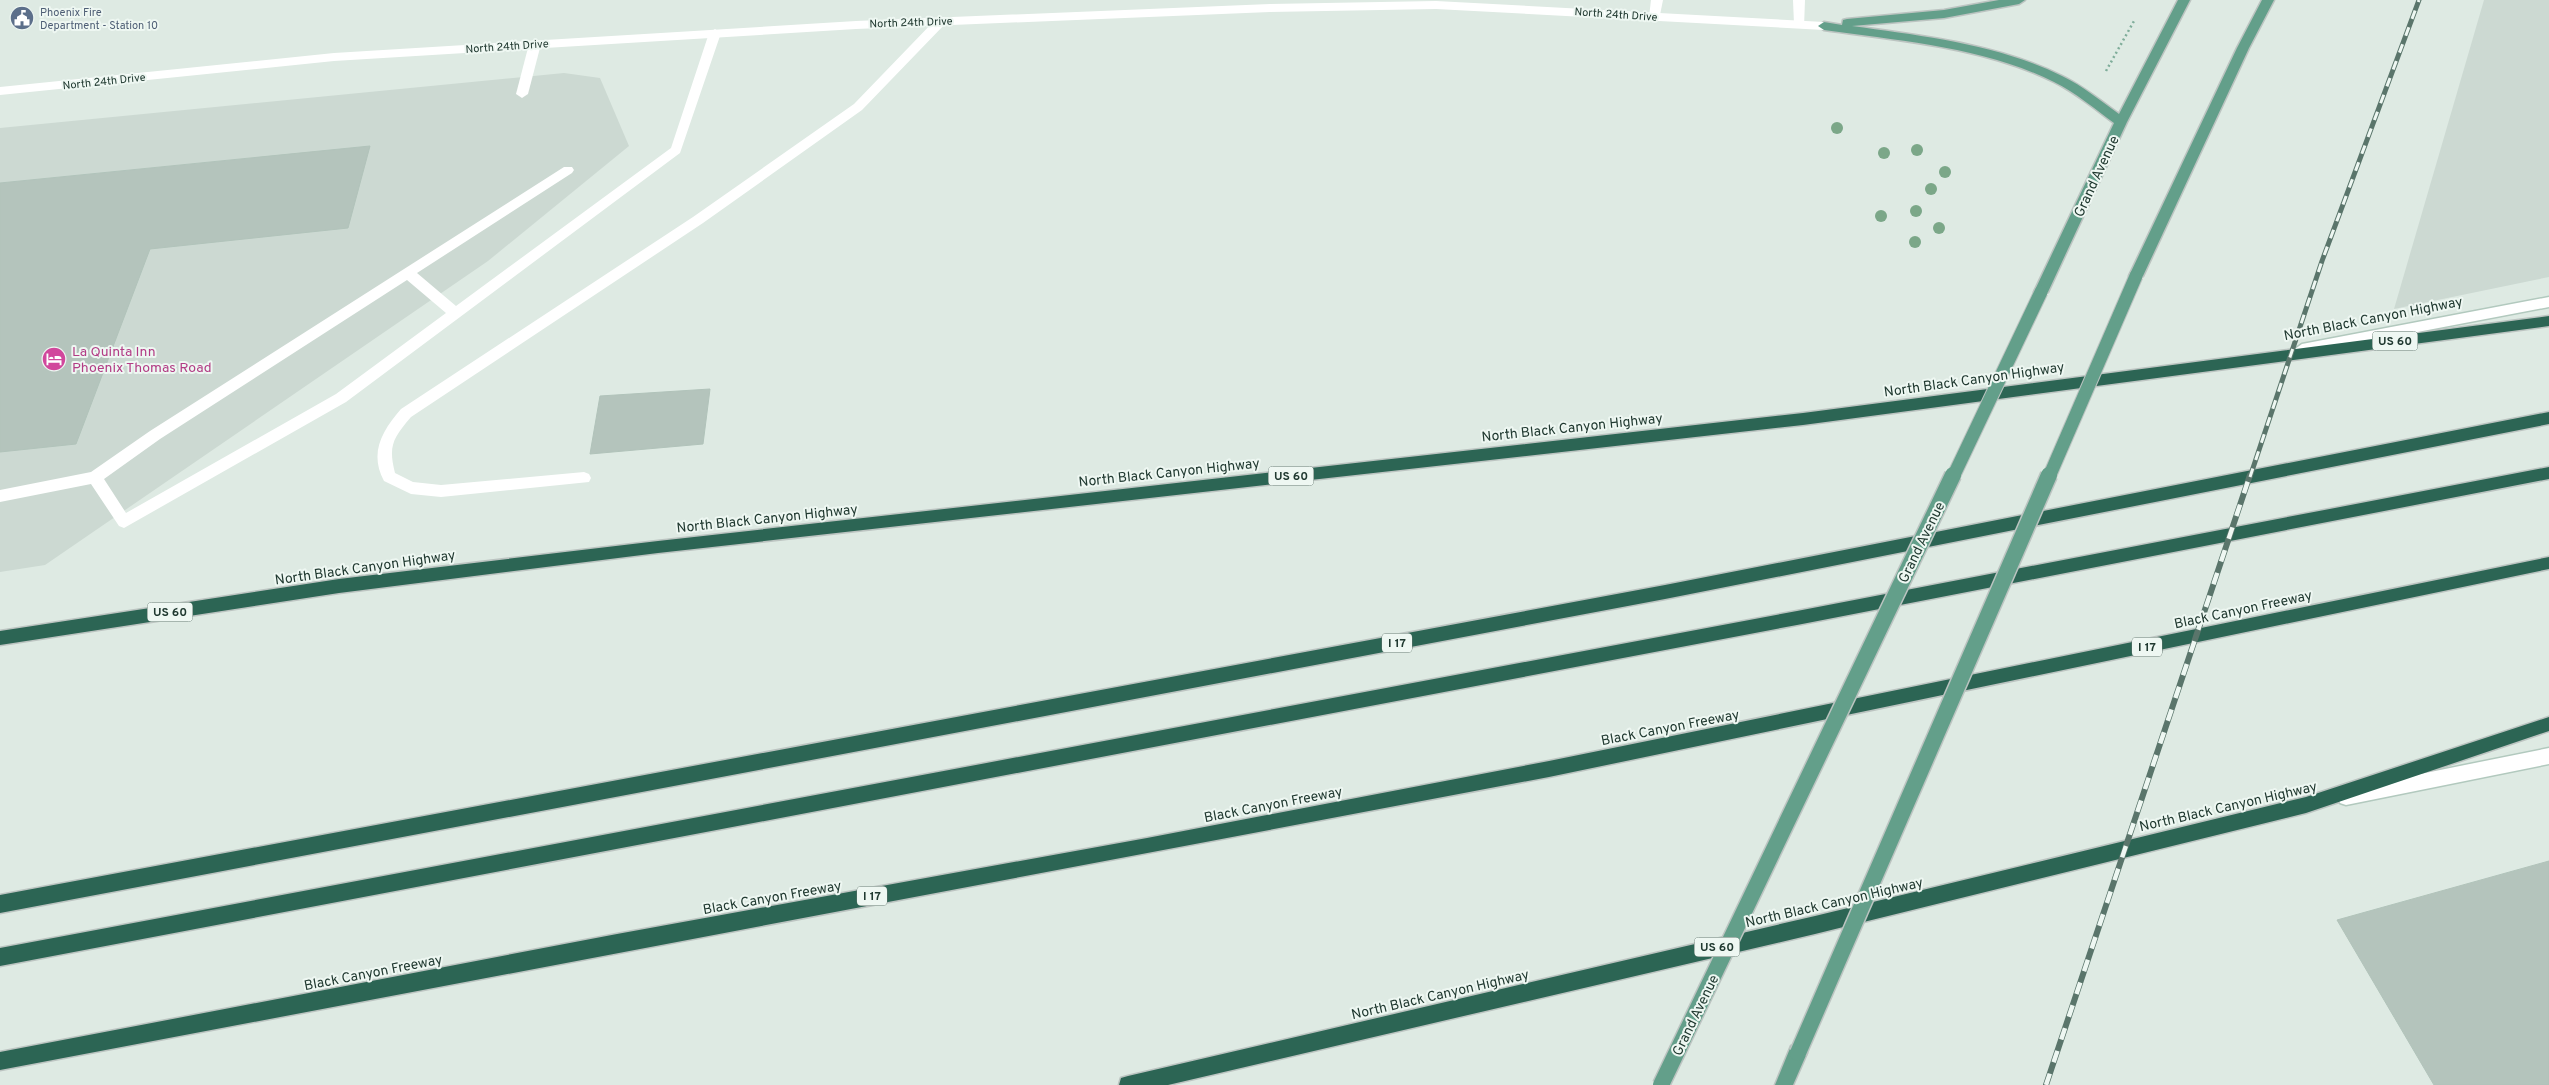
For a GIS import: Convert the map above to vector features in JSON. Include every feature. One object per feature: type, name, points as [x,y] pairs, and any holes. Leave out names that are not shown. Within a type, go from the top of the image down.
[{"type":"highway","name":"US 60","points":[[2242,361],[2549,321]]},
{"type":"highway","name":"North Black Canyon Highway","points":[[0,638],[340,586],[658,547],[1803,419],[2242,361]]},
{"type":"highway","name":"I 17","points":[[0,904],[1616,601],[2549,418]]},
{"type":"highway","points":[[0,957],[1758,625],[2549,473]]},
{"type":"highway","name":"Black Canyon Freeway","points":[[0,1061],[617,943],[1137,848],[1618,755],[2549,564]]},
{"type":"highway","points":[[2306,805],[2549,724]]},
{"type":"highway","name":"North Black Canyon Highway","points":[[1128,1085],[1814,925],[2306,805]]},
{"type":"main road","points":[[1824,26],[1944,14],[2019,0]]},
{"type":"main road","name":"Grand Avenue","points":[[1662,1085],[2122,122],[2184,0]]},
{"type":"main road","points":[[1784,1085],[2136,276],[2243,48],[2268,0]]},
{"type":"main road","points":[[1824,26],[1965,48],[2020,64],[2059,80],[2122,122]]},
{"type":"street","points":[[1655,17],[1657,0]]},
{"type":"street","points":[[1799,0],[1800,24]]},
{"type":"street","name":"North 24th Drive","points":[[0,91],[334,57],[535,44],[941,21],[1401,3],[1547,9],[1824,26]]},
{"type":"street","points":[[584,478],[441,491],[418,489],[411,488],[389,477],[382,452],[388,434],[406,413],[698,220],[858,107],[941,21]]},
{"type":"street","points":[[95,477],[124,522],[341,398],[676,150],[715,33]]},
{"type":"street","points":[[522,94],[535,44]]},
{"type":"street","points":[[0,496],[95,477],[156,435],[568,170]]},
{"type":"street","points":[[408,273],[455,313]]},
{"type":"street","name":"North Black Canyon Highway","points":[[2242,361],[2549,302]]},
{"type":"street","name":"North Black Canyon Highway","points":[[2306,805],[2549,756]]},
{"type":"path","points":[[2103,76],[2135,18]]},
{"type":"shaded area","points":[[2484,0],[2549,0],[2549,277],[2394,309]]},
{"type":"shaded area","points":[[564,73],[600,78],[629,146],[488,261],[45,565],[0,572],[0,128]]},
{"type":"building","name":"La Quinta Inn Phoenix Thomas Road","points":[[370,146],[348,228],[150,249],[76,444],[0,452],[0,183]]},
{"type":"building","points":[[710,389],[703,444],[590,454],[600,396]]},
{"type":"building","points":[[2549,861],[2549,1085],[2434,1085],[2337,920]]},
{"type":"railway","points":[[2250,477],[2322,261],[2419,0]]},
{"type":"railway","points":[[2046,1085],[2250,475]]},
{"type":"place","name":"Phoenix Fire Department - Station 10","points":[[22,18]]},
{"type":"place","name":"La Quinta Inn Phoenix Thomas Road","points":[[54,359]]}]
